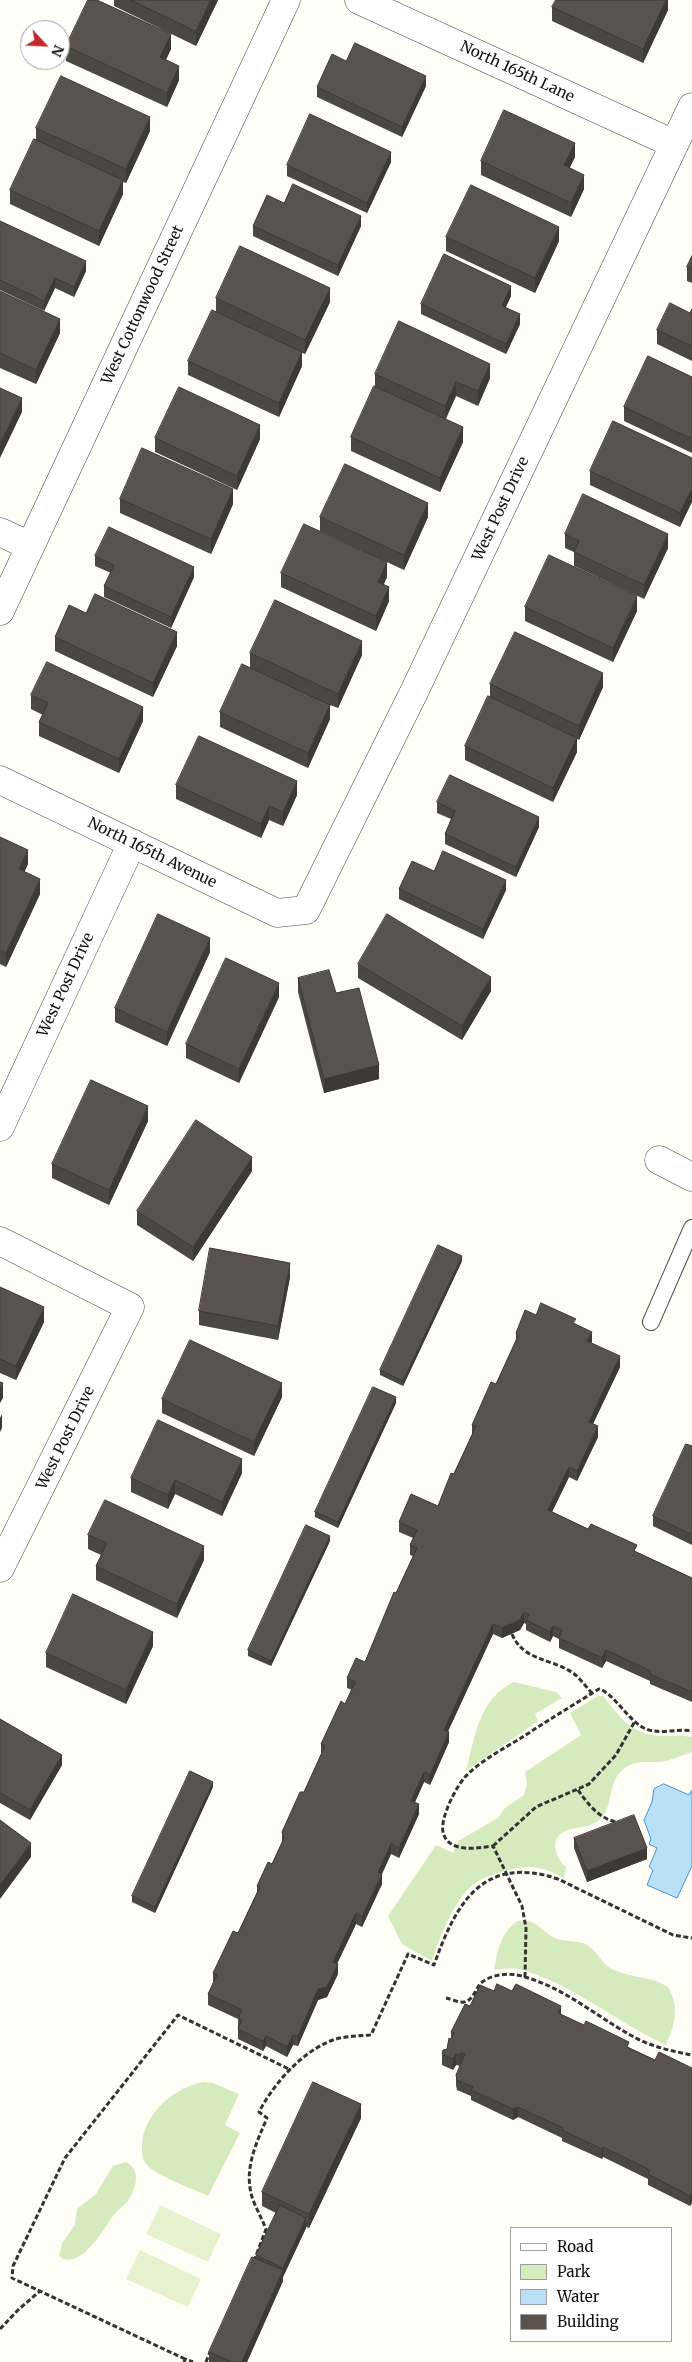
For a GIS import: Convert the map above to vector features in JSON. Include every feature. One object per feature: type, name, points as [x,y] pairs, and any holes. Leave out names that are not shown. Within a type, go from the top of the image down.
[{"type":"street","name":"West Cottonwood Street","points":[[0,611],[286,0]]},
{"type":"street","name":"North 165th Lane","points":[[359,0],[674,144]]},
{"type":"street","name":"West Post Drive","points":[[306,910],[414,692],[692,107]]},
{"type":"street","points":[[0,532],[30,546]]},
{"type":"street","name":"North 165th Avenue","points":[[0,780],[277,913],[306,910]]},
{"type":"street","name":"West Post Drive","points":[[0,1126],[132,844]]},
{"type":"street","points":[[658,1160],[692,1177]]},
{"type":"street","name":"West Post Drive","points":[[0,1241],[130,1307],[0,1568]]},
{"type":"lane","points":[[651,1322],[692,1228]]},
{"type":"path","points":[[512,1634],[516,1644],[524,1652],[557,1664],[575,1674],[592,1693]]},
{"type":"path","points":[[635,1721],[606,1768],[589,1784],[536,1807],[516,1823],[493,1846],[466,1849],[450,1842],[443,1833],[443,1825],[457,1786],[466,1775],[599,1689],[604,1690],[624,1713],[635,1721],[643,1728],[692,1731]]},
{"type":"path","points":[[578,1790],[590,1806],[604,1818],[615,1822],[622,1822]]},
{"type":"path","points":[[493,1846],[519,1896],[526,1928],[525,1977]]},
{"type":"path","points":[[251,2266],[266,2229],[254,2202],[248,2177],[253,2150],[267,2118],[259,2112],[279,2083],[324,2044],[352,2036],[370,2035],[408,1954],[434,1965],[463,1902],[479,1886],[507,1875],[527,1871],[558,1879],[673,1934],[692,1938]]},
{"type":"path","points":[[446,1998],[463,2002],[471,2000],[481,1983],[486,1980],[507,1974],[525,1977],[574,1998],[641,2040],[659,2048],[692,2055]]},
{"type":"path","points":[[193,2362],[185,2360],[12,2278],[11,2273],[65,2158],[178,2015],[292,2070]]},
{"type":"path","points":[[0,2329],[40,2291]]},
{"type":"path","points":[[206,2362],[214,2344]]},
{"type":"green space","points":[[514,1682],[556,1692],[562,1698],[535,1714],[538,1721],[466,1771],[476,1732],[486,1708],[502,1689]]},
{"type":"green space","points":[[598,1696],[603,1696],[627,1724],[641,1732],[650,1735],[692,1737],[692,1752],[666,1761],[633,1764],[622,1771],[614,1782],[608,1807],[601,1818],[588,1826],[568,1830],[558,1837],[555,1847],[559,1858],[566,1867],[564,1879],[550,1871],[529,1867],[522,1867],[487,1877],[469,1888],[455,1907],[432,1961],[402,1944],[388,1916],[436,1845],[453,1853],[458,1841],[498,1818],[505,1808],[524,1795],[527,1784],[525,1772],[581,1735],[570,1713]]},
{"type":"green space","points":[[517,1921],[535,1924],[549,1935],[561,1940],[584,1943],[610,1968],[621,1973],[662,1983],[668,1987],[674,2002],[675,2016],[666,2045],[556,1983],[518,1969],[494,1970],[503,1937]]},
{"type":"green space","points":[[203,2082],[213,2083],[239,2094],[225,2125],[240,2133],[208,2196],[167,2178],[152,2169],[144,2161],[142,2152],[143,2135],[153,2114],[161,2105],[181,2090]]},
{"type":"green space","points":[[126,2162],[131,2166],[136,2175],[135,2186],[130,2197],[85,2252],[78,2257],[63,2259],[59,2256],[62,2243],[75,2225],[77,2209],[96,2194],[113,2166]]},
{"type":"green space","points":[[160,2205],[221,2234],[208,2262],[146,2234]]},
{"type":"green space","points":[[140,2250],[201,2279],[188,2307],[126,2279]]},
{"type":"water","points":[[664,1784],[689,1795],[692,1790],[692,1866],[677,1898],[647,1885],[653,1870],[649,1867],[657,1848],[649,1844],[651,1839],[644,1820],[652,1802],[654,1789]]},
{"type":"building","points":[[88,0],[97,0],[171,34],[160,57],[179,66],[167,93],[70,48],[70,38]]},
{"type":"building","points":[[131,0],[211,0],[196,31]]},
{"type":"building","points":[[556,0],[666,0],[643,49],[552,7]]},
{"type":"building","points":[[355,43],[426,76],[402,127],[317,87],[332,54],[346,61]]},
{"type":"building","points":[[61,76],[150,117],[126,169],[36,128]]},
{"type":"building","points":[[504,110],[575,143],[564,165],[584,175],[571,203],[481,161]]},
{"type":"building","points":[[310,114],[391,152],[367,203],[287,165]]},
{"type":"building","points":[[34,139],[123,180],[99,231],[10,190]]},
{"type":"building","points":[[293,184],[361,216],[338,265],[253,226],[267,195],[284,203]]},
{"type":"building","points":[[471,185],[559,227],[535,278],[446,237]]},
{"type":"building","points":[[0,221],[86,261],[74,287],[55,278],[44,301],[0,280]]},
{"type":"building","points":[[240,246],[330,288],[305,340],[216,298]]},
{"type":"building","points":[[444,254],[511,286],[502,306],[520,314],[506,344],[421,304]]},
{"type":"building","points":[[692,256],[692,269],[687,267]]},
{"type":"building","points":[[0,291],[60,319],[36,370],[0,353]]},
{"type":"building","points":[[670,303],[690,313],[692,309],[692,346],[657,330]]},
{"type":"building","points":[[212,310],[302,352],[279,403],[188,361]]},
{"type":"building","points":[[399,321],[490,364],[478,391],[456,382],[445,406],[375,374]]},
{"type":"building","points":[[648,356],[692,377],[692,439],[624,407]]},
{"type":"building","points":[[374,386],[463,427],[440,478],[351,437]]},
{"type":"building","points":[[179,387],[260,425],[237,476],[155,438]]},
{"type":"building","points":[[0,388],[22,398],[0,444]]},
{"type":"building","points":[[613,421],[692,458],[692,488],[680,513],[590,471]]},
{"type":"building","points":[[142,448],[233,489],[211,539],[120,499]]},
{"type":"building","points":[[345,464],[428,503],[404,555],[320,517]]},
{"type":"building","points":[[583,494],[668,534],[644,585],[574,552],[579,541],[565,534]]},
{"type":"building","points":[[304,524],[387,562],[378,582],[389,587],[376,616],[281,573]]},
{"type":"building","points":[[109,527],[194,567],[171,617],[104,586],[114,565],[95,556]]},
{"type":"building","points":[[549,555],[637,596],[613,648],[525,607]]},
{"type":"building","points":[[95,594],[177,632],[153,683],[55,637],[69,605],[86,613]]},
{"type":"building","points":[[275,600],[362,641],[338,694],[250,653]]},
{"type":"building","points":[[515,632],[603,673],[579,726],[490,684]]},
{"type":"building","points":[[47,662],[143,707],[119,759],[39,722],[48,703],[31,695]]},
{"type":"building","points":[[242,664],[330,705],[308,753],[220,712]]},
{"type":"building","points":[[488,696],[577,738],[553,788],[465,746]]},
{"type":"building","points":[[199,736],[297,781],[283,812],[269,806],[261,824],[176,785]]},
{"type":"building","points":[[450,775],[539,817],[516,867],[445,834],[455,811],[437,802]]},
{"type":"building","points":[[0,837],[28,850],[19,869],[40,879],[6,953],[0,950]]},
{"type":"building","points":[[443,851],[506,880],[483,929],[399,889],[412,861],[434,871]]},
{"type":"building","points":[[158,914],[210,938],[167,1032],[115,1008]]},
{"type":"building","points":[[387,914],[491,977],[462,1026],[358,964]]},
{"type":"building","points":[[226,958],[279,983],[239,1069],[186,1044]]},
{"type":"building","points":[[329,970],[336,993],[359,988],[379,1065],[324,1079],[298,978]]},
{"type":"building","points":[[91,1080],[148,1106],[109,1190],[52,1164]]},
{"type":"building","points":[[196,1120],[252,1157],[193,1247],[137,1211]]},
{"type":"building","points":[[438,1245],[462,1256],[403,1381],[380,1370]]},
{"type":"building","points":[[210,1248],[290,1263],[278,1326],[199,1311]]},
{"type":"building","points":[[0,1287],[44,1307],[16,1366],[0,1359]]},
{"type":"building","points":[[541,1303],[576,1319],[573,1323],[592,1332],[587,1341],[620,1356],[589,1422],[598,1426],[577,1471],[569,1467],[548,1510],[588,1529],[591,1524],[637,1545],[634,1551],[692,1578],[692,1692],[650,1674],[651,1671],[606,1650],[602,1658],[559,1638],[562,1630],[553,1626],[550,1632],[526,1620],[529,1615],[524,1612],[520,1620],[502,1628],[493,1624],[444,1730],[449,1732],[430,1775],[424,1772],[411,1801],[419,1804],[399,1848],[391,1844],[378,1872],[382,1874],[362,1917],[356,1913],[333,1962],[338,1964],[327,1987],[318,1989],[298,2036],[293,2035],[287,2047],[266,2036],[263,2041],[238,2029],[242,2020],[238,2018],[242,2010],[208,1994],[217,1975],[213,1973],[233,1931],[238,1933],[260,1887],[257,1886],[268,1862],[272,1864],[284,1838],[282,1832],[300,1792],[304,1792],[325,1746],[321,1744],[341,1701],[345,1704],[355,1682],[347,1678],[356,1658],[365,1662],[394,1592],[396,1593],[417,1548],[410,1545],[417,1530],[399,1522],[411,1494],[438,1506],[451,1473],[454,1474],[476,1426],[472,1425],[491,1382],[496,1384],[518,1336],[516,1333],[525,1310],[536,1315]]},
{"type":"building","points":[[190,1340],[282,1383],[254,1442],[162,1399]]},
{"type":"building","points":[[373,1387],[396,1397],[338,1522],[315,1512]]},
{"type":"building","points":[[158,1420],[242,1459],[222,1502],[175,1480],[168,1495],[131,1478]]},
{"type":"building","points":[[686,1444],[692,1446],[692,1535],[653,1516]]},
{"type":"building","points":[[105,1500],[204,1546],[177,1604],[96,1566],[107,1543],[88,1535]]},
{"type":"building","points":[[306,1525],[330,1536],[271,1661],[248,1650]]},
{"type":"building","points":[[73,1594],[153,1632],[126,1690],[46,1653]]},
{"type":"building","points":[[0,1719],[62,1755],[30,1810],[0,1793]]},
{"type":"building","points":[[190,1771],[213,1782],[155,1907],[132,1896]]},
{"type":"building","points":[[634,1815],[647,1848],[587,1871],[574,1838]]},
{"type":"building","points":[[0,1820],[31,1843],[0,1885]]},
{"type":"building","points":[[497,1984],[512,1991],[516,1984],[561,2006],[558,2013],[584,2025],[586,2021],[629,2042],[627,2047],[655,2060],[659,2052],[692,2068],[692,2193],[690,2196],[648,2174],[650,2170],[562,2130],[563,2128],[518,2107],[513,2109],[471,2090],[473,2087],[457,2080],[456,2075],[465,2054],[461,2053],[460,2056],[456,2054],[453,2059],[442,2054],[443,2050],[447,2049],[449,2038],[451,2039],[454,2033],[451,2032],[465,2004],[470,2006],[480,1985],[494,1991]]},
{"type":"building","points":[[313,2082],[361,2104],[309,2214],[262,2192]]},
{"type":"building","points":[[280,2205],[306,2218],[283,2268],[256,2255]]},
{"type":"building","points":[[252,2257],[283,2270],[242,2362],[232,2362],[209,2352]]}]
